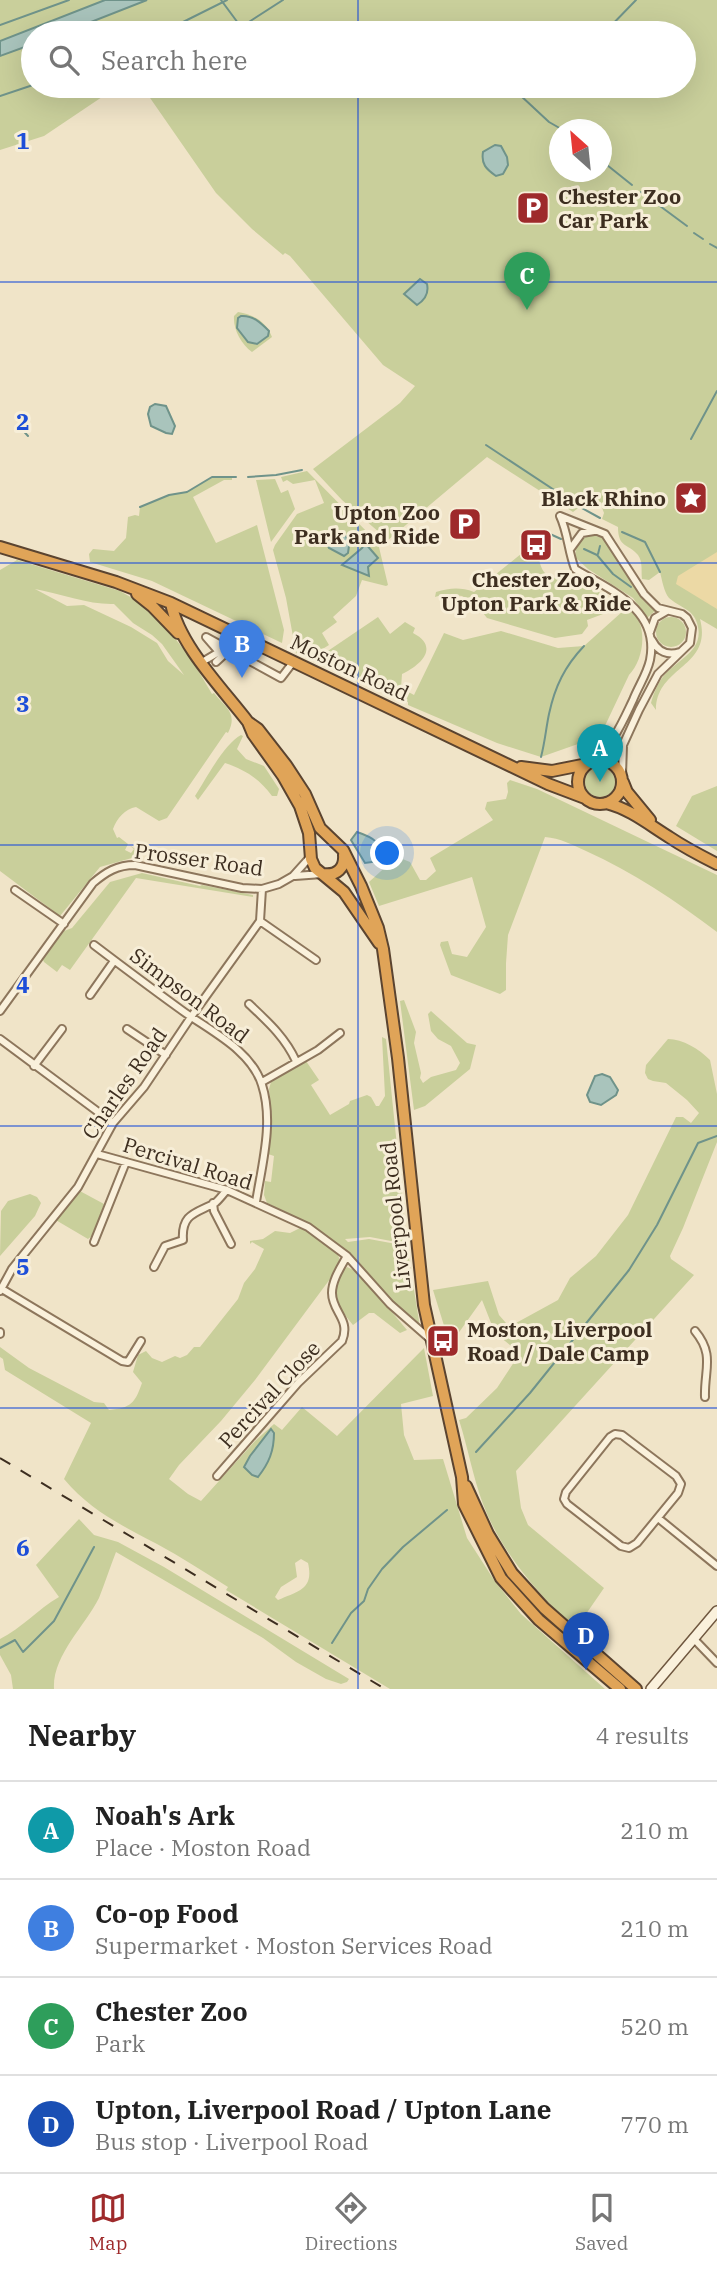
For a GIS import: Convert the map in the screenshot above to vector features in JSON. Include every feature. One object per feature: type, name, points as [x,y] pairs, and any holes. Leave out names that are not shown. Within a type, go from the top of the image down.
[{"type":"highway","points":[[0,547],[123,584],[171,603],[177,623],[194,651],[248,722],[253,734],[296,797],[307,824],[312,864],[323,874],[335,874],[345,860],[344,855],[320,828],[305,794],[286,765],[258,729],[248,722]]},
{"type":"highway","points":[[123,584],[152,606],[194,651]]},
{"type":"highway","name":"Moston Road","points":[[171,603],[575,796],[585,798]]},
{"type":"highway","points":[[657,829],[628,792],[617,767],[611,762],[590,762],[581,771],[578,782],[585,798],[594,803],[606,803],[626,810],[680,844],[717,864]]},
{"type":"highway","name":"Moston Road","points":[[512,766],[552,771],[590,762]]},
{"type":"highway","points":[[606,803],[618,795],[622,777]]},
{"type":"highway","points":[[312,853],[324,842],[336,843]]},
{"type":"highway","name":"Liverpool Road","points":[[344,855],[368,900],[383,948],[408,1142],[424,1305],[462,1477],[464,1504],[501,1578],[539,1620],[620,1689]]},
{"type":"highway","name":"Liverpool Road","points":[[323,874],[344,892],[383,948]]},
{"type":"highway","name":"Liverpool Road","points":[[462,1477],[488,1534],[512,1573],[544,1608],[636,1689]]},
{"type":"street","points":[[622,777],[623,746],[639,710],[658,674],[685,649],[692,638],[691,624],[682,614],[658,608],[644,594],[605,534],[560,516],[567,530],[576,569],[637,608],[656,647],[666,653],[685,649]]},
{"type":"street","points":[[570,550],[582,533],[600,531]]},
{"type":"street","points":[[590,762],[613,741],[648,668],[650,635],[655,618],[667,611]]},
{"type":"street","points":[[216,662],[229,650],[237,634]]},
{"type":"street","points":[[202,662],[219,652],[206,637],[281,678],[294,661]]},
{"type":"street","points":[[248,660],[256,643]]},
{"type":"street","name":"Prosser Road","points":[[293,877],[312,853]]},
{"type":"street","name":"Prosser Road","points":[[0,1011],[93,883],[103,874],[124,865],[262,889],[293,877],[323,874]]},
{"type":"street","points":[[262,889],[260,921],[316,960]]},
{"type":"street","points":[[15,890],[64,924]]},
{"type":"street","name":"Charles Road","points":[[1,1290],[12,1269],[78,1187],[113,1123],[144,1087],[260,921]]},
{"type":"street","name":"Simpson Road","points":[[93,946],[226,1040],[247,1059],[262,1082],[267,1108],[267,1132],[256,1202]]},
{"type":"street","points":[[90,995],[114,961]]},
{"type":"street","points":[[249,1004],[289,1045],[296,1062]]},
{"type":"street","points":[[34,1066],[62,1029]]},
{"type":"street","points":[[127,1029],[166,1055]]},
{"type":"street","points":[[262,1082],[340,1034]]},
{"type":"street","points":[[0,1040],[113,1123]]},
{"type":"street","name":"Percival Road","points":[[97,1154],[227,1190],[308,1227],[347,1256],[390,1304],[430,1339]]},
{"type":"street","points":[[94,1242],[126,1162]]},
{"type":"street","points":[[155,1267],[165,1246],[183,1240],[184,1226],[193,1214],[213,1203],[227,1190]]},
{"type":"street","points":[[213,1203],[214,1211],[231,1244]]},
{"type":"street","points":[[183,1232],[190,1238]]},
{"type":"street","name":"Percival Close","points":[[218,1476],[299,1384],[342,1341],[346,1332],[332,1295],[335,1279],[347,1256]]},
{"type":"street","points":[[1,1290],[122,1361],[128,1362],[141,1341]]},
{"type":"street","points":[[695,1331],[705,1346],[709,1363],[705,1397]]},
{"type":"street","points":[[709,1363],[717,1365]]},
{"type":"street","points":[[615,1434],[622,1435],[676,1476],[681,1484],[678,1493],[658,1518],[637,1543],[629,1548],[621,1546],[564,1499],[566,1492],[610,1437],[615,1434]]},
{"type":"street","points":[[658,1518],[717,1566]]},
{"type":"street","points":[[651,1689],[717,1611]]},
{"type":"street","points":[[693,1639],[717,1663]]},
{"type":"green space","points":[[0,0],[105,0],[51,21],[21,21],[21,33],[0,41]]},
{"type":"green space","points":[[147,0],[717,0],[717,629],[700,619],[702,635],[699,648],[665,684],[658,695],[656,710],[651,703],[657,687],[668,671],[694,648],[699,633],[697,623],[689,611],[669,598],[660,572],[649,580],[642,579],[640,558],[622,542],[618,527],[602,519],[604,513],[601,505],[586,497],[585,503],[573,512],[487,457],[388,540],[342,500],[313,469],[400,403],[415,386],[383,365],[290,256],[285,253],[283,255],[216,193],[150,98],[696,98],[696,21],[94,21]]},
{"type":"green space","points":[[21,48],[21,98],[101,98],[44,136],[0,150],[0,56]]},
{"type":"green space","points":[[238,312],[259,320],[272,337],[252,352],[244,345],[236,331],[234,316]]},
{"type":"green space","points":[[307,471],[378,543],[388,585],[362,580],[356,596],[333,617],[337,622],[322,633],[329,645],[308,658],[296,653],[286,598],[273,550],[297,514],[324,503],[315,480],[293,484],[287,480],[283,482],[281,477]],"holes":[[[363,548],[369,576],[342,565]]]},
{"type":"green space","points":[[212,477],[232,480],[224,480],[193,497],[216,543],[257,525],[284,630],[282,643],[152,581],[90,562],[89,554],[93,549],[114,551],[126,538],[128,517],[139,516],[140,507],[169,495],[187,492]]},
{"type":"green space","points":[[275,479],[281,493],[288,490],[295,509],[271,542],[256,480]]},
{"type":"green space","points":[[593,535],[606,542],[643,600],[655,611],[647,618],[633,598],[588,569],[576,558],[579,543]]},
{"type":"green space","points":[[532,545],[537,548],[545,573],[554,578],[572,577],[587,583],[610,601],[611,611],[587,620],[588,626],[582,634],[555,638],[487,618],[476,604],[462,596],[445,594],[435,597],[436,592],[450,589],[474,592]]},
{"type":"green space","points":[[17,560],[120,591],[139,602],[170,632],[192,660],[212,694],[226,707],[232,720],[228,733],[226,732],[167,818],[159,821],[136,807],[125,812],[117,821],[113,829],[117,838],[128,844],[125,850],[131,853],[134,849],[129,845],[137,850],[139,856],[100,867],[60,916],[0,871],[0,570]],"holes":[[[35,589],[85,601],[114,604],[133,623],[162,644],[184,675],[168,661],[157,643],[131,627],[84,605],[67,606]]]},
{"type":"green space","points":[[630,610],[640,624],[641,652],[603,730],[595,738],[541,757],[497,743],[408,705],[408,702],[316,659],[378,617],[390,634],[405,622],[415,628],[413,633],[421,638],[426,650],[416,666],[402,674],[401,688],[414,695],[444,633],[463,640],[501,631],[558,648],[584,646],[623,611]]},
{"type":"green space","points":[[671,617],[682,621],[686,632],[682,643],[671,647],[660,643],[656,632],[660,621]]},
{"type":"green space","points":[[243,736],[237,749],[246,759],[264,766],[279,789],[277,796],[272,796],[251,775],[225,763],[198,800],[195,796],[216,763],[228,746]]},
{"type":"green space","points":[[600,767],[611,771],[615,782],[611,793],[600,797],[589,793],[585,782],[589,771]]},
{"type":"green space","points":[[510,780],[537,789],[717,875],[717,932],[670,898],[621,868],[566,842],[545,837],[508,935],[506,990],[500,994],[451,975],[441,942],[448,941],[452,954],[467,957],[486,927],[472,877],[379,906],[369,882],[392,861],[400,858],[410,862],[420,880],[426,880],[436,871],[430,858],[493,820],[485,809],[487,802],[506,799],[507,783]]},
{"type":"green space","points":[[717,786],[717,851],[676,826],[692,796]]},
{"type":"green space","points":[[142,873],[253,897],[136,878],[70,970],[62,965],[57,972],[44,962],[64,931],[72,928],[110,882]]},
{"type":"green space","points":[[404,1000],[416,1032],[414,1043],[423,1083],[431,1077],[456,1070],[460,1063],[451,1046],[438,1039],[431,1031],[428,1014],[431,1011],[467,1043],[476,1045],[470,1069],[425,1106],[414,1110],[400,1001]]},
{"type":"green space","points":[[382,1037],[386,1039],[407,1244],[370,1237],[345,1239],[348,1242],[369,1239],[407,1246],[419,1321],[418,1325],[412,1326],[348,1254],[312,1227],[267,1203],[264,1195],[265,1181],[271,1182],[274,1156],[268,1154],[272,1117],[269,1089],[271,1082],[306,1061],[319,1080],[311,1085],[330,1115],[350,1101],[367,1095],[379,1106],[385,1096]]},
{"type":"green space","points":[[668,1039],[691,1045],[710,1060],[717,1094],[717,1142],[670,1256],[694,1275],[516,1471],[521,1508],[528,1525],[604,1588],[575,1630],[535,1587],[500,1540],[479,1494],[459,1420],[466,1418],[497,1388],[520,1353],[495,1333],[482,1300],[450,1345],[433,1290],[488,1281],[499,1315],[506,1323],[516,1323],[558,1300],[570,1278],[596,1256],[628,1215],[676,1117],[683,1117],[691,1123],[699,1113],[666,1083],[648,1079],[645,1073],[646,1065]]},
{"type":"green space","points":[[78,1190],[104,1204],[93,1235],[88,1239],[54,1219]]},
{"type":"green space","points":[[30,1194],[37,1197],[41,1203],[35,1216],[0,1256],[1,1211],[8,1201]]},
{"type":"green space","points":[[302,1227],[329,1244],[339,1258],[336,1269],[255,1380],[169,1479],[201,1501],[255,1441],[274,1424],[282,1430],[302,1407],[337,1436],[424,1348],[433,1396],[401,1404],[404,1435],[414,1460],[443,1459],[467,1538],[494,1580],[521,1614],[605,1689],[390,1689],[226,1590],[228,1587],[184,1559],[107,1516],[85,1500],[64,1479],[91,1423],[5,1370],[0,1357],[0,1347],[29,1368],[94,1402],[104,1403],[109,1410],[122,1408],[134,1400],[142,1383],[133,1372],[138,1355],[146,1351],[152,1358],[162,1362],[175,1356],[180,1358],[194,1347],[200,1347],[238,1299],[244,1283],[255,1269],[264,1249],[252,1242],[250,1244],[250,1241],[263,1239],[275,1231],[290,1233]],"holes":[[[301,1559],[308,1563],[307,1584],[278,1600],[275,1597],[281,1587],[297,1577],[295,1563]]]},
{"type":"green space","points":[[347,1267],[358,1272],[407,1330],[400,1333],[374,1313],[369,1313],[353,1325],[338,1304],[334,1289],[340,1274]]},
{"type":"green space","points":[[79,1519],[94,1535],[118,1542],[164,1567],[349,1679],[341,1684],[326,1679],[296,1662],[263,1638],[116,1552],[99,1598],[58,1665],[54,1689],[13,1689],[11,1675],[0,1655],[0,1639],[59,1597],[36,1565]]},
{"type":"sand","points":[[717,552],[717,609],[676,584],[678,576]]},
{"type":"water","points":[[105,0],[147,0],[94,21],[51,21]]},
{"type":"water","points":[[21,33],[21,48],[0,56],[0,41]]},
{"type":"water","points":[[495,145],[501,146],[508,165],[503,174],[496,176],[489,171],[483,160],[483,152]]},
{"type":"water","points":[[420,279],[427,284],[427,290],[424,299],[417,305],[404,294]]},
{"type":"water","points":[[241,316],[260,322],[269,331],[268,336],[257,344],[248,342],[237,328],[238,318]]},
{"type":"water","points":[[155,404],[166,406],[175,426],[172,434],[151,426],[148,414],[150,407]]},
{"type":"water","points":[[340,534],[346,536],[349,546],[348,553],[344,556],[329,548],[327,544],[331,537]]},
{"type":"water","points":[[365,543],[378,558],[368,567],[369,576],[342,565]]},
{"type":"water","points":[[357,832],[379,845],[379,861],[365,863],[351,840]]},
{"type":"water","points":[[602,1074],[610,1077],[618,1090],[616,1095],[601,1105],[590,1102],[587,1095],[595,1076]]},
{"type":"water","points":[[271,1429],[274,1433],[270,1456],[258,1477],[252,1475],[244,1467]]},
{"type":"waterway","points":[[0,25],[69,0]]},
{"type":"waterway","points":[[221,0],[237,21]]},
{"type":"waterway","points":[[185,21],[227,0]]},
{"type":"waterway","points":[[250,21],[283,0]]},
{"type":"waterway","points":[[616,21],[636,0]]},
{"type":"waterway","points":[[0,96],[21,89]]},
{"type":"waterway","points":[[523,98],[549,122]]},
{"type":"waterway","points":[[612,169],[632,185]]},
{"type":"waterway","points":[[641,192],[687,226]]},
{"type":"waterway","points":[[694,233],[703,239]]},
{"type":"waterway","points":[[710,244],[717,248]]},
{"type":"waterway","points":[[691,439],[717,391]]},
{"type":"waterway","points":[[19,426],[28,436]]},
{"type":"waterway","points":[[486,445],[600,518]]},
{"type":"waterway","points":[[248,477],[302,470]]},
{"type":"waterway","points":[[140,507],[169,495],[187,492],[212,477],[236,477]]},
{"type":"waterway","points":[[622,532],[645,542],[660,572]]},
{"type":"waterway","points":[[550,534],[561,539]]},
{"type":"waterway","points":[[598,554],[600,546]]},
{"type":"waterway","points":[[584,549],[597,555],[613,574],[631,587]]},
{"type":"waterway","points":[[541,757],[554,694],[566,669],[584,646]]},
{"type":"waterway","points":[[476,1452],[530,1393],[629,1270],[657,1225],[698,1143],[717,1136]]},
{"type":"waterway","points":[[332,1643],[351,1613],[364,1601],[368,1589],[382,1569],[403,1547],[447,1510]]},
{"type":"waterway","points":[[0,1648],[15,1640],[23,1652],[54,1621],[94,1547]]},
{"type":"railway","points":[[0,1458],[385,1689]]},
{"type":"place","name":"Chester Zoo Car Park","points":[[533,208]]},
{"type":"place","name":"Chester Zoo","points":[[527,310]]},
{"type":"place","name":"Black Rhino","points":[[691,498]]},
{"type":"place","name":"Upton Zoo Park and Ride","points":[[465,524]]},
{"type":"place","name":"Chester Zoo, Upton Park & Ride","points":[[536,545]]},
{"type":"place","name":"Co-op Food","points":[[242,678]]},
{"type":"place","name":"Noah's Ark","points":[[600,782]]},
{"type":"place","name":"Moston, Liverpool Road / Dale Camp","points":[[443,1341]]},
{"type":"place","name":"Upton, Liverpool Road / Upton Lane","points":[[586,1670]]}]
